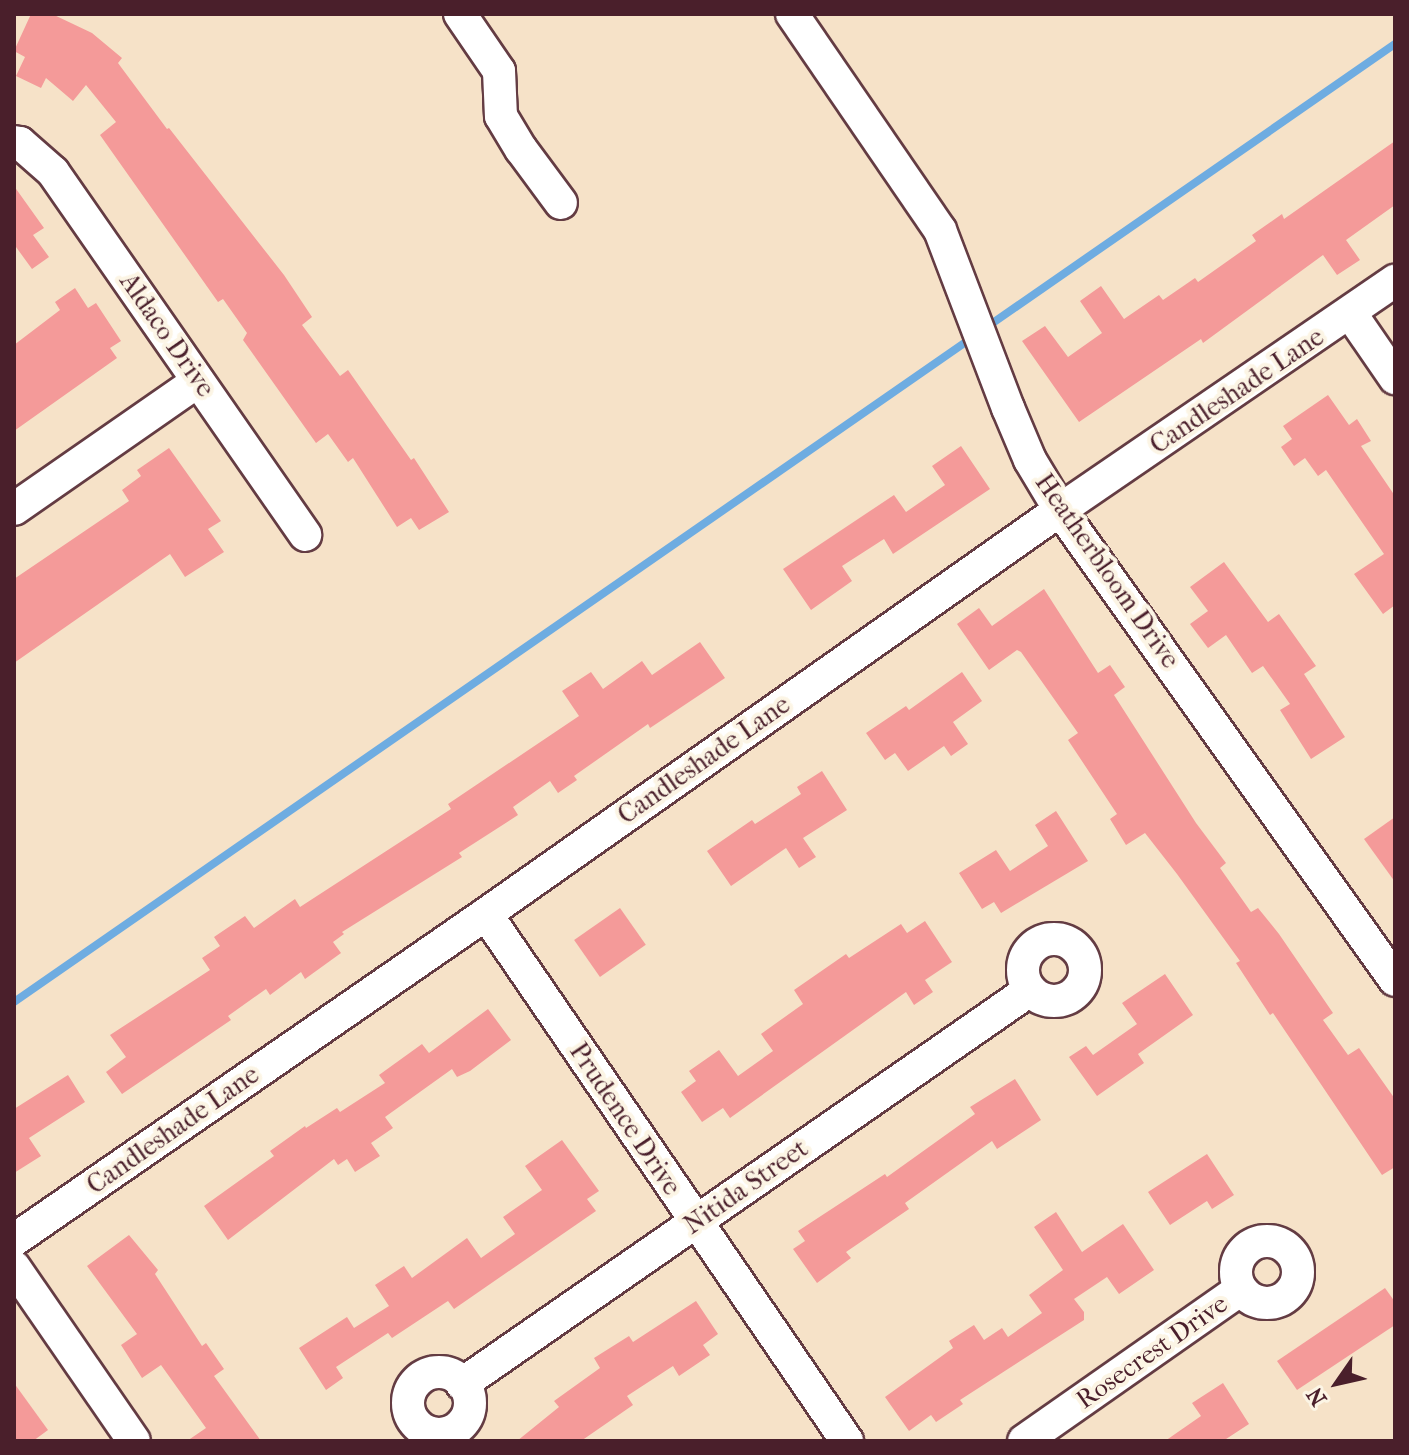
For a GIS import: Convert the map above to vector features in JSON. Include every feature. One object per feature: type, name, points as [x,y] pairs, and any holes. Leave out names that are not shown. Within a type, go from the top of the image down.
[{"type":"street","points":[[460,14],[499,71],[501,116],[561,203]]},
{"type":"street","name":"Heatherbloom Drive","points":[[792,14],[940,230],[1030,460],[1060,510],[1395,980]]},
{"type":"street","name":"Aldaco Drive","points":[[17,143],[53,172],[305,535]]},
{"type":"street","name":"Candleshade Lane","points":[[14,1240],[486,914],[1060,510],[1351,314],[1395,281]]},
{"type":"street","points":[[1351,314],[1395,378]]},
{"type":"street","points":[[14,509],[198,381]]},
{"type":"street","name":"Prudence Drive","points":[[486,914],[847,1441]]},
{"type":"street","name":"Nitida Street","points":[[462,1384],[1030,990]]},
{"type":"street","points":[[14,1267],[134,1441]]},
{"type":"street","name":"Rosecrest Drive","points":[[1024,1441],[1240,1290]]},
{"type":"building","points":[[31,14],[52,14],[92,33],[122,58],[118,63],[167,129],[284,275],[312,317],[302,325],[340,376],[348,370],[411,460],[414,458],[449,512],[419,530],[411,518],[397,527],[353,458],[348,462],[328,434],[316,443],[243,340],[247,333],[223,299],[218,302],[100,135],[116,122],[86,85],[73,101],[46,78],[41,88],[16,76],[25,57],[14,51]]},
{"type":"building","points":[[1395,141],[1395,205],[1346,240],[1360,260],[1337,275],[1323,255],[1203,343],[1201,339],[1079,422],[1022,341],[1045,326],[1068,357],[1102,333],[1080,301],[1101,286],[1124,319],[1159,295],[1163,300],[1195,278],[1198,282],[1256,241],[1252,235],[1282,214],[1284,219]]},
{"type":"building","points":[[14,186],[44,228],[33,235],[49,257],[32,269],[16,247],[14,249]]},
{"type":"building","points":[[75,288],[88,308],[96,303],[121,341],[110,348],[117,358],[14,431],[14,345],[60,310],[55,302]]},
{"type":"building","points":[[1328,395],[1349,425],[1357,419],[1371,441],[1361,446],[1395,496],[1395,605],[1383,614],[1354,574],[1384,554],[1326,470],[1318,476],[1305,458],[1294,466],[1281,447],[1292,439],[1283,426]]},
{"type":"building","points":[[961,446],[990,489],[893,554],[884,539],[842,566],[852,581],[811,610],[783,569],[894,495],[906,512],[945,485],[932,466]]},
{"type":"building","points":[[169,448],[221,521],[208,529],[224,552],[185,577],[170,554],[14,663],[14,579],[129,501],[122,490],[141,476],[137,470]]},
{"type":"building","points":[[1224,562],[1268,622],[1279,614],[1316,666],[1304,674],[1345,737],[1311,759],[1280,710],[1290,704],[1263,666],[1252,673],[1226,635],[1208,648],[1190,624],[1208,611],[1190,587]]},
{"type":"building","points":[[1044,589],[1098,673],[1110,665],[1125,687],[1114,695],[1196,823],[1226,863],[1220,868],[1251,912],[1258,908],[1279,934],[1333,1013],[1323,1020],[1348,1055],[1359,1048],[1395,1099],[1395,1167],[1382,1175],[1273,1013],[1270,1015],[1236,963],[1240,961],[1177,874],[1145,833],[1126,845],[1110,819],[1117,814],[1068,740],[1078,733],[1021,652],[1017,650],[989,670],[957,624],[979,608],[992,626]]},
{"type":"building","points":[[700,642],[725,678],[650,728],[648,724],[574,776],[577,780],[558,793],[550,781],[513,807],[518,815],[459,853],[462,857],[342,932],[344,934],[333,942],[341,953],[305,979],[301,972],[270,995],[266,989],[228,1016],[231,1020],[122,1094],[106,1072],[126,1057],[110,1035],[210,970],[202,958],[220,946],[214,937],[245,916],[254,928],[295,899],[300,907],[451,809],[448,804],[579,716],[562,691],[591,672],[603,689],[642,661],[652,675]]},
{"type":"building","points":[[962,672],[982,701],[953,722],[968,744],[951,756],[944,746],[908,771],[895,753],[885,760],[866,733],[906,706],[909,710]]},
{"type":"building","points":[[822,771],[847,810],[803,838],[816,857],[799,868],[786,848],[731,886],[707,851],[752,820],[755,824],[801,794],[797,787]]},
{"type":"building","points":[[1056,811],[1088,861],[1001,913],[994,902],[982,909],[959,873],[996,850],[1010,871],[1048,846],[1035,825]]},
{"type":"building","points":[[1395,817],[1395,882],[1364,839]]},
{"type":"building","points":[[620,908],[646,945],[600,977],[574,940]]},
{"type":"building","points":[[925,921],[952,962],[925,980],[933,992],[914,1005],[906,992],[730,1118],[723,1108],[702,1122],[681,1092],[696,1081],[689,1071],[719,1050],[738,1076],[773,1051],[761,1034],[803,1004],[794,990],[846,954],[849,958],[901,924],[907,933]]},
{"type":"building","points":[[1165,974],[1193,1015],[1138,1054],[1144,1063],[1097,1096],[1069,1057],[1086,1046],[1093,1055],[1137,1024],[1122,1003]]},
{"type":"building","points":[[488,1009],[511,1040],[470,1071],[457,1077],[452,1069],[385,1117],[393,1128],[371,1143],[380,1156],[355,1172],[347,1159],[338,1165],[334,1159],[228,1240],[204,1206],[274,1156],[270,1151],[305,1126],[337,1108],[340,1112],[385,1083],[379,1075],[422,1044],[429,1053]]},
{"type":"building","points":[[68,1075],[85,1102],[29,1138],[41,1156],[14,1173],[14,1109]]},
{"type":"building","points":[[1015,1079],[1041,1120],[997,1149],[992,1141],[905,1203],[909,1209],[846,1252],[851,1258],[817,1283],[793,1249],[805,1241],[798,1231],[885,1174],[887,1177],[975,1114],[970,1107]]},
{"type":"building","points":[[562,1140],[599,1191],[587,1199],[596,1211],[454,1309],[448,1301],[392,1338],[388,1333],[336,1367],[343,1378],[326,1390],[299,1348],[347,1317],[354,1328],[389,1306],[375,1285],[404,1266],[412,1278],[467,1238],[481,1258],[515,1234],[503,1217],[542,1190],[525,1166]]},
{"type":"building","points":[[1207,1154],[1234,1195],[1212,1209],[1207,1201],[1170,1225],[1148,1192]]},
{"type":"building","points":[[1056,1212],[1082,1252],[1123,1224],[1154,1270],[1119,1294],[1107,1277],[1074,1299],[1084,1312],[1084,1320],[960,1400],[963,1404],[936,1422],[931,1415],[909,1431],[885,1397],[953,1348],[949,1341],[974,1325],[984,1340],[1002,1328],[1008,1337],[1042,1313],[1029,1295],[1063,1270],[1034,1227]]},
{"type":"building","points":[[129,1235],[158,1270],[155,1274],[202,1346],[206,1343],[224,1369],[214,1376],[261,1441],[187,1441],[206,1428],[161,1365],[142,1378],[121,1345],[137,1334],[87,1266]]},
{"type":"building","points":[[1385,1288],[1395,1302],[1395,1325],[1297,1390],[1277,1361]]},
{"type":"building","points":[[696,1301],[718,1334],[703,1345],[710,1355],[679,1376],[673,1366],[627,1396],[633,1405],[581,1441],[517,1441],[559,1407],[554,1401],[600,1368],[594,1358],[629,1336],[633,1342]]},
{"type":"building","points":[[14,1383],[48,1430],[33,1441],[14,1441]]},
{"type":"building","points":[[1223,1383],[1249,1424],[1223,1441],[1165,1441],[1201,1416],[1192,1403]]},
{"type":"waterway","points":[[984,329],[1395,44]]},
{"type":"waterway","points":[[14,1002],[973,337]]}]
